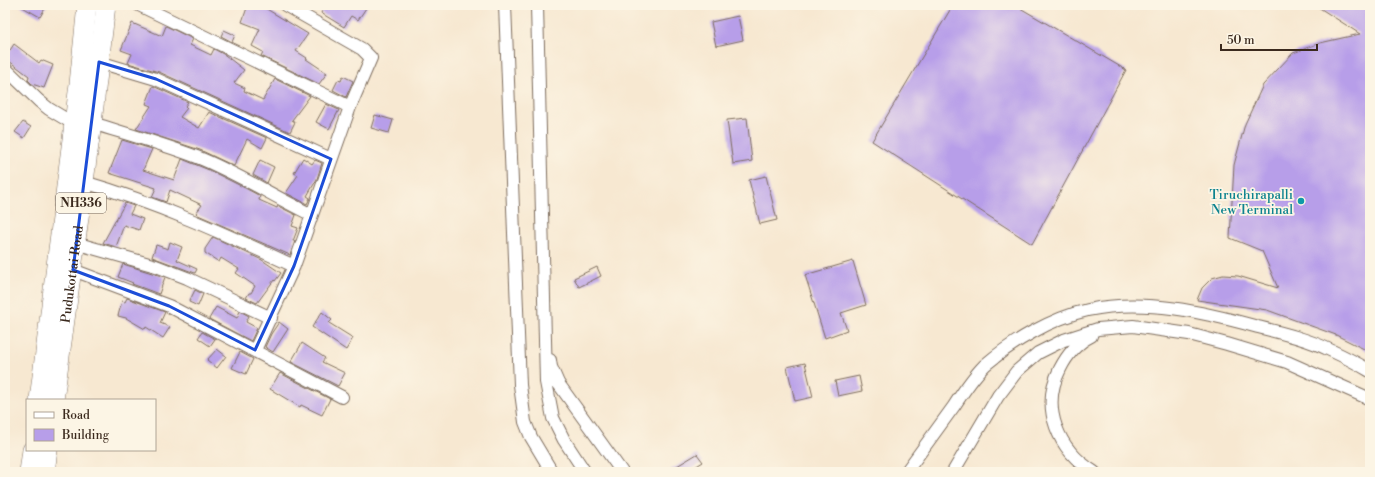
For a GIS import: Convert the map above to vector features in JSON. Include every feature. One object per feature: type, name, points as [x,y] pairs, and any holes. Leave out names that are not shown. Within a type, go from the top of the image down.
[{"type":"highway","name":"Pudukottai Road","points":[[54,399],[84,182],[83,124],[87,5]]},
{"type":"highway","name":"Pudukottai Road","points":[[39,399],[83,124],[99,62],[106,5]]},
{"type":"highway","points":[[29,472],[32,451]]},
{"type":"highway","points":[[45,472],[48,451]]},
{"type":"street","points":[[139,5],[350,107]]},
{"type":"street","points":[[255,350],[294,266],[350,107],[371,58],[362,48],[285,5]]},
{"type":"street","points":[[505,5],[520,385],[526,422],[531,437],[552,472]]},
{"type":"street","points":[[537,5],[546,382],[553,418],[564,440],[585,472]]},
{"type":"street","points":[[99,62],[156,79],[331,159]]},
{"type":"street","points":[[5,68],[49,109],[83,124],[161,144],[198,158],[237,175],[312,215]]},
{"type":"street","points":[[84,182],[188,218],[294,266]]},
{"type":"street","points":[[75,243],[156,266],[175,273],[271,318]]},
{"type":"street","points":[[73,270],[169,306],[342,397]]},
{"type":"street","points":[[906,472],[965,389],[984,367],[1005,350],[1027,336],[1056,321],[1088,310],[1135,306],[1189,310],[1282,333],[1329,349],[1370,370]]},
{"type":"street","points":[[1094,472],[1076,460],[1060,438],[1052,413],[1051,400],[1053,387],[1063,362],[1079,344],[1088,337],[1100,332],[1123,326]]},
{"type":"street","points":[[953,472],[998,396],[1017,371],[1038,353],[1064,340],[1098,329],[1133,326],[1189,334],[1287,362],[1370,400]]},
{"type":"street","points":[[545,337],[551,367],[558,383],[622,472]]},
{"type":"highlighted area","points":[[99,62],[156,79],[331,159],[294,266],[255,350],[169,306],[73,270]]},
{"type":"building","points":[[19,5],[47,5],[40,17]]},
{"type":"building","points":[[248,5],[260,5],[308,34],[296,51],[327,73],[319,84],[261,56],[263,52],[252,46],[260,29],[242,22]]},
{"type":"building","points":[[326,5],[368,5],[358,20],[351,16],[344,27],[321,13]]},
{"type":"building","points":[[953,5],[1015,5],[1126,70],[1032,244],[872,141]]},
{"type":"building","name":"Tiruchirapalli New Terminal","points":[[1315,5],[1370,5],[1370,352],[1336,335],[1267,310],[1197,300],[1202,288],[1212,278],[1223,275],[1238,276],[1278,288],[1262,251],[1230,238],[1234,165],[1245,124],[1263,85],[1293,53],[1320,43],[1360,34]]},
{"type":"building","points":[[738,16],[743,40],[716,46],[711,22]]},
{"type":"building","points":[[132,23],[162,36],[166,26],[193,39],[190,45],[211,55],[214,49],[225,55],[244,70],[234,83],[245,88],[244,91],[263,100],[275,79],[310,96],[292,120],[295,122],[290,132],[159,72],[128,63],[132,54],[121,50]]},
{"type":"building","points":[[224,30],[235,35],[232,42],[221,36]]},
{"type":"building","points":[[14,44],[39,63],[41,60],[53,65],[44,88],[32,84],[28,80],[29,76],[5,58]]},
{"type":"building","points":[[343,76],[353,81],[346,97],[333,90],[338,80],[341,81]]},
{"type":"building","points":[[153,86],[188,102],[185,106],[187,108],[180,117],[199,128],[209,112],[267,138],[262,148],[247,139],[234,166],[200,150],[136,129],[151,106],[146,104]]},
{"type":"building","points":[[326,104],[339,110],[329,129],[316,122]]},
{"type":"building","points":[[375,115],[393,120],[389,133],[371,128]]},
{"type":"building","points":[[747,118],[752,161],[733,164],[727,120]]},
{"type":"building","points":[[23,122],[31,127],[24,138],[15,132]]},
{"type":"building","points":[[122,140],[152,149],[143,170],[174,180],[182,159],[209,170],[247,189],[260,196],[259,200],[277,208],[278,206],[296,215],[292,226],[298,228],[290,255],[198,215],[196,213],[202,205],[170,190],[166,202],[152,197],[156,188],[109,173]]},
{"type":"building","points":[[303,158],[312,164],[315,160],[322,163],[317,179],[307,196],[310,198],[307,204],[286,193],[298,175],[294,173]]},
{"type":"building","points":[[260,160],[274,167],[267,183],[253,175]]},
{"type":"building","points":[[766,176],[777,220],[760,224],[749,180]]},
{"type":"building","points":[[125,203],[134,206],[130,214],[143,219],[139,230],[124,225],[116,247],[103,243]]},
{"type":"building","points":[[213,237],[262,260],[281,273],[257,303],[246,298],[255,286],[236,273],[239,269],[221,258],[219,262],[205,253],[205,249]]},
{"type":"building","points":[[170,242],[182,247],[177,260],[197,269],[195,273],[152,257],[156,245],[168,249]]},
{"type":"building","points":[[853,261],[866,305],[841,313],[847,330],[825,338],[805,275]]},
{"type":"building","points":[[123,264],[165,277],[159,294],[118,277]]},
{"type":"building","points":[[597,267],[601,276],[579,287],[574,278]]},
{"type":"building","points":[[195,290],[203,294],[198,306],[189,302]]},
{"type":"building","points":[[127,298],[165,312],[160,323],[170,327],[163,338],[146,327],[145,329],[126,318],[118,316],[122,301],[125,302]]},
{"type":"building","points":[[216,307],[237,318],[240,311],[249,316],[246,322],[257,328],[251,341],[209,319]]},
{"type":"building","points":[[322,312],[332,320],[329,323],[353,338],[346,350],[312,327]]},
{"type":"building","points":[[279,322],[288,329],[273,352],[265,347]]},
{"type":"building","points":[[202,332],[215,339],[210,346],[198,338]]},
{"type":"building","points":[[302,343],[325,358],[322,362],[345,373],[338,386],[291,362]]},
{"type":"building","points":[[217,349],[226,356],[217,368],[207,360]]},
{"type":"building","points":[[240,352],[253,359],[246,374],[232,368]]},
{"type":"building","points":[[805,363],[813,397],[795,401],[787,367]]},
{"type":"building","points":[[280,373],[330,399],[322,415],[301,405],[300,407],[270,389]]},
{"type":"building","points":[[859,376],[862,391],[838,396],[835,381]]},
{"type":"building","points":[[697,454],[703,462],[687,472],[667,472]]},
{"type":"place","name":"Tiruchirapalli New Terminal","points":[[1301,201]]}]
